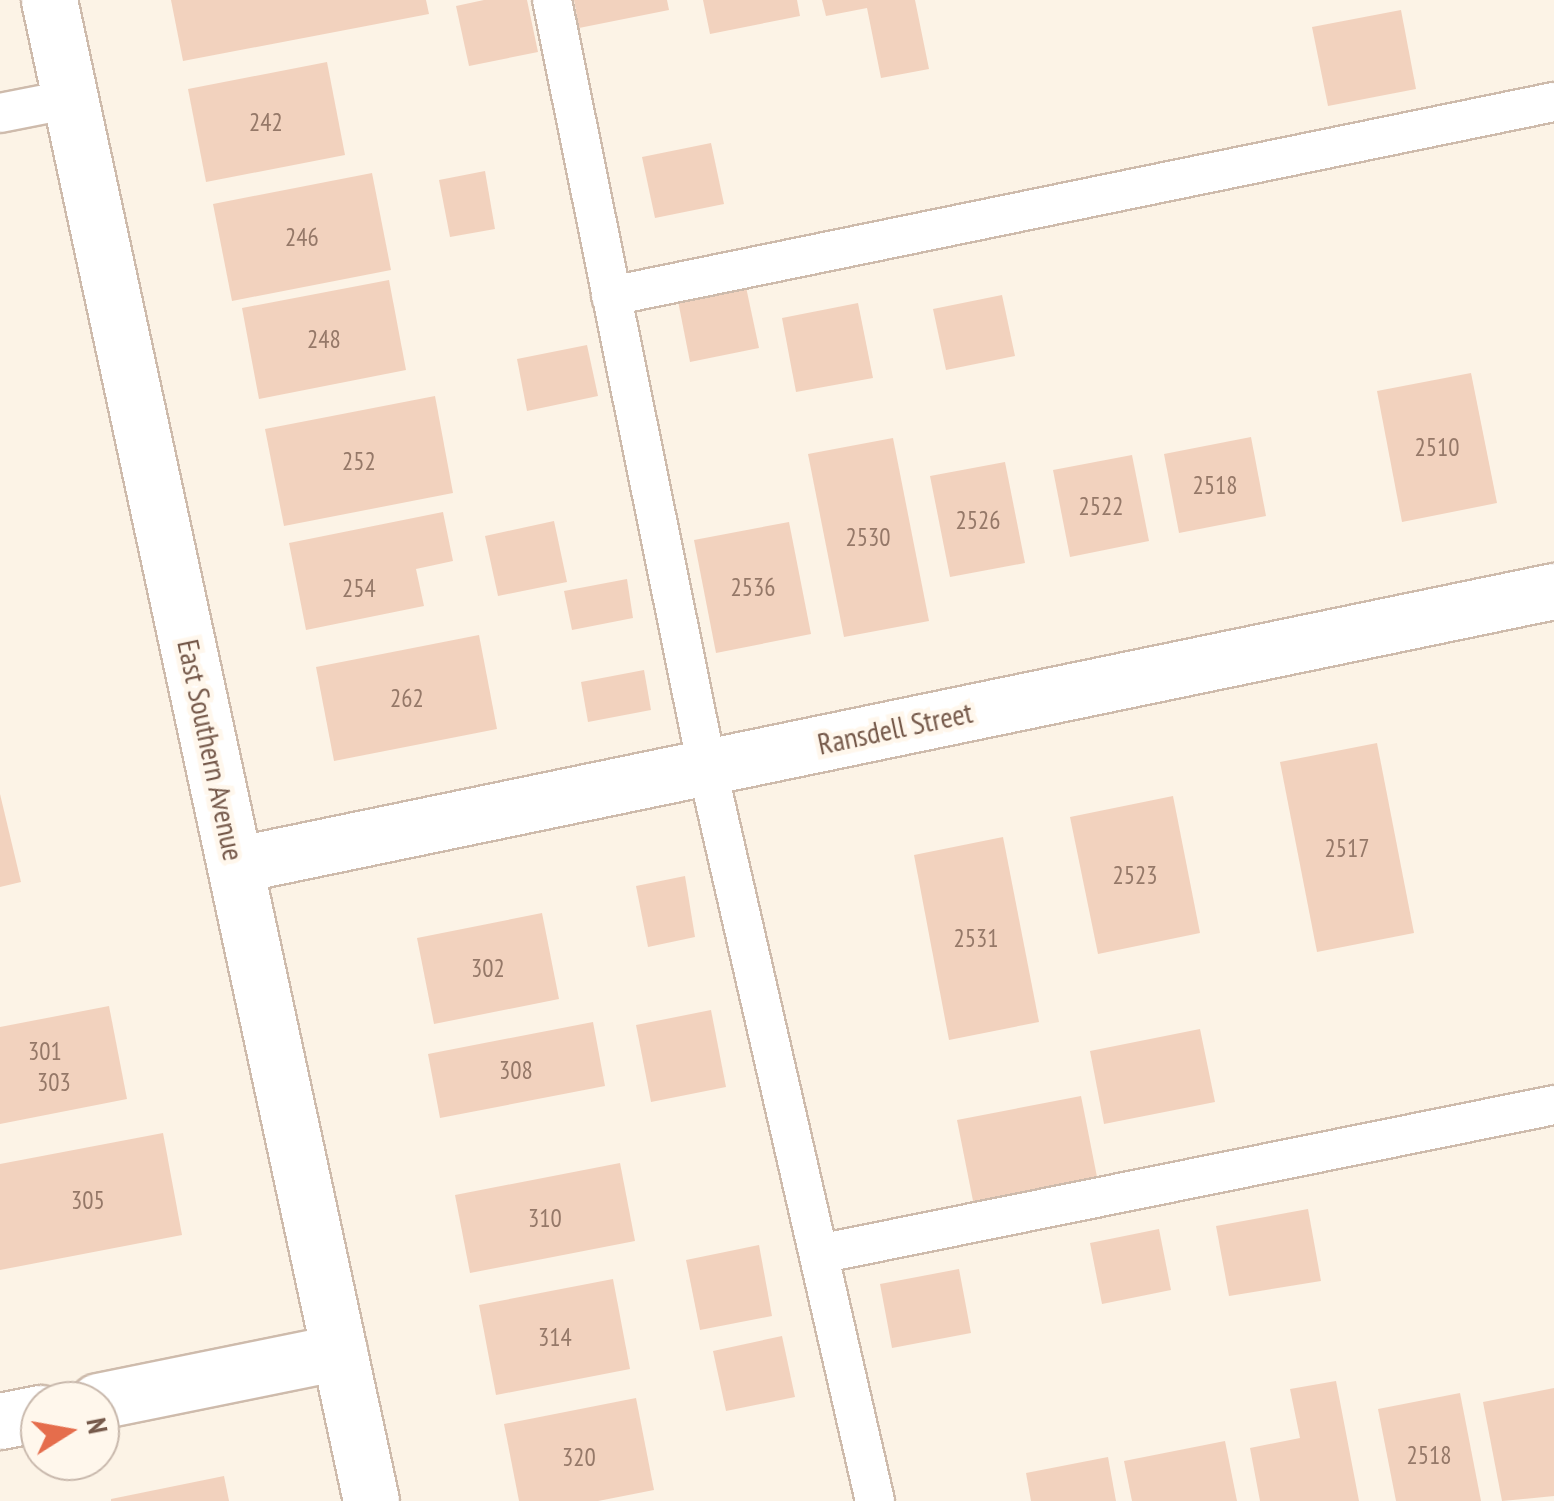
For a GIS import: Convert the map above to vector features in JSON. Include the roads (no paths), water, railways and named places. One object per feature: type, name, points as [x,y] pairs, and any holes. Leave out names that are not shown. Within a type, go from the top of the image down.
[{"type":"street","name":"East Southern Avenue","points":[[49,0],[371,1501]]},
{"type":"street","name":"Ransdell Street","points":[[235,866],[1554,591]]},
{"type":"street","points":[[120,1397],[339,1352]]},
{"type":"lane","points":[[552,0],[706,767],[875,1501]]},
{"type":"lane","points":[[0,112],[71,100]]},
{"type":"lane","points":[[610,296],[1554,102]]},
{"type":"lane","points":[[819,1254],[1554,1105]]}]
